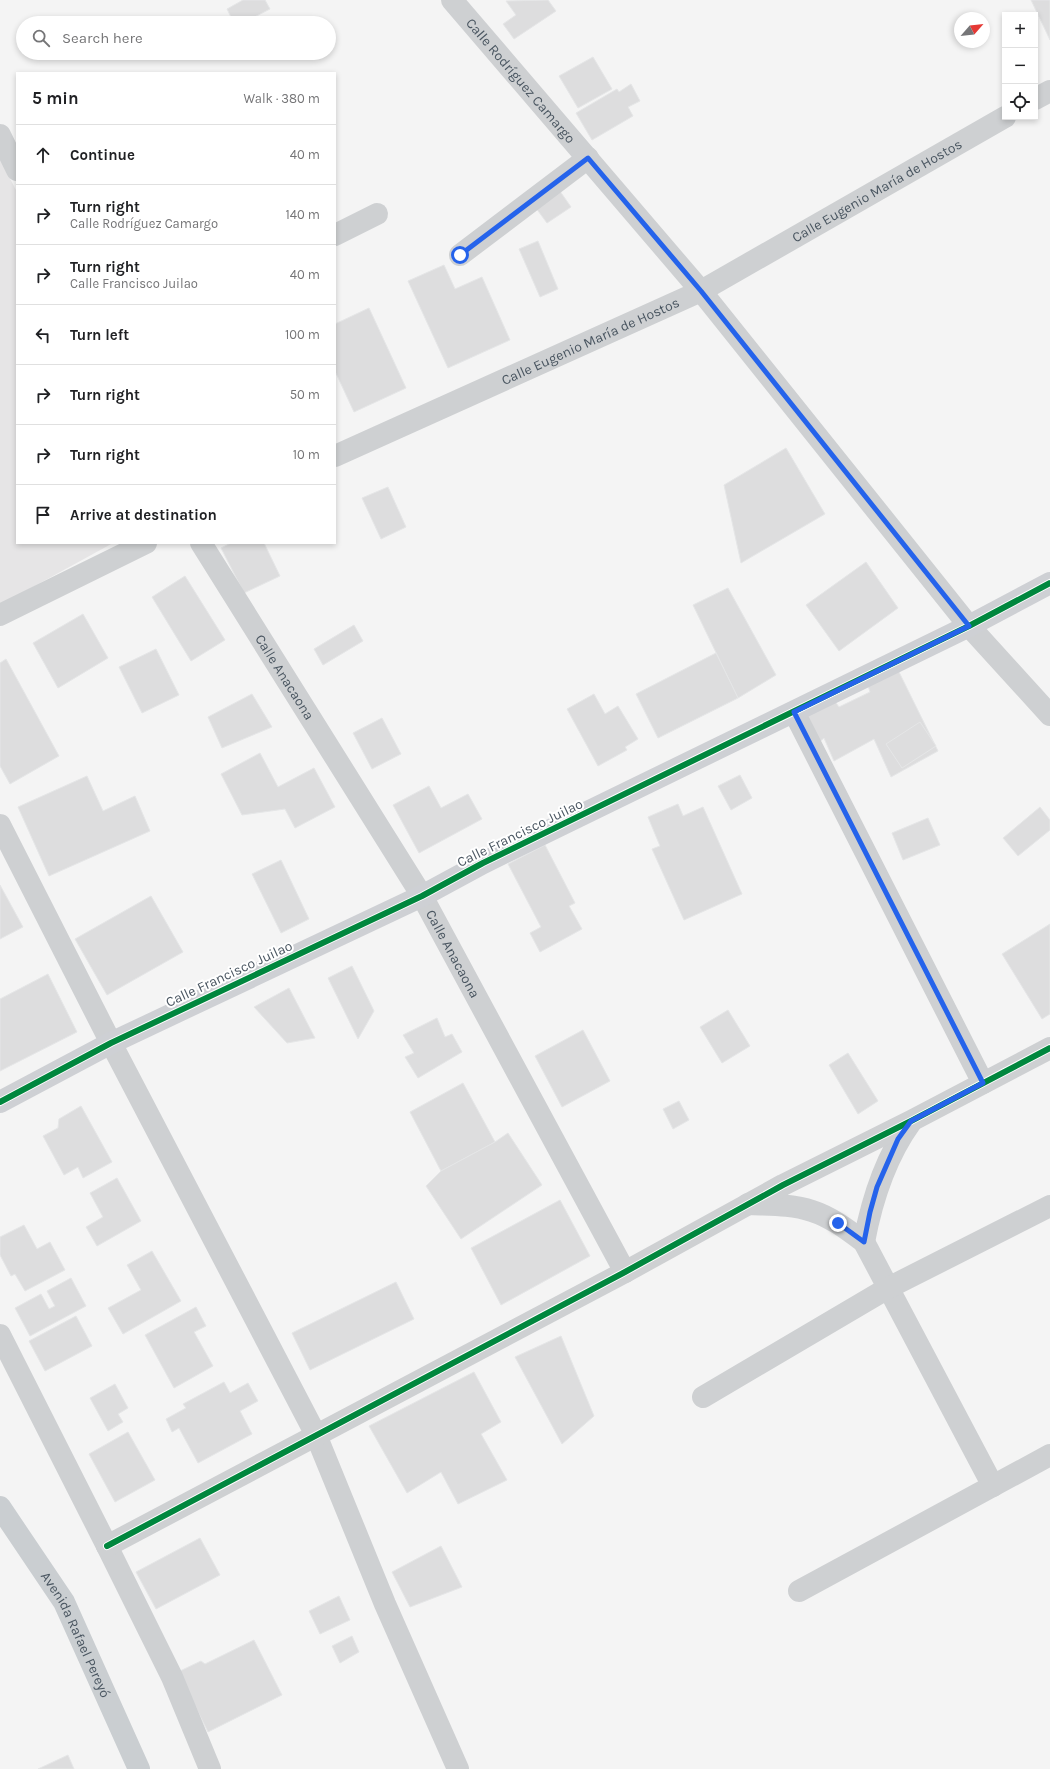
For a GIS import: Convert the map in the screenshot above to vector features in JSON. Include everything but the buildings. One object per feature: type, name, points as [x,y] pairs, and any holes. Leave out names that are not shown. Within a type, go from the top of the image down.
[{"type":"main road","name":"Avenida Rafael Pereyó","points":[[0,1508],[64,1602],[139,1769]]},
{"type":"street","name":"Calle Rodríguez Camargo","points":[[452,0],[701,291],[969,626],[1050,715]]},
{"type":"street","points":[[1038,97],[1050,91]]},
{"type":"street","name":"Calle Eugenio María de Hostos","points":[[336,456],[701,291],[1002,119]]},
{"type":"street","points":[[0,135],[16,168]]},
{"type":"street","points":[[460,255],[588,158]]},
{"type":"street","points":[[336,234],[378,214]]},
{"type":"street","points":[[0,615],[144,544]]},
{"type":"street","name":"Calle Anacaona","points":[[202,544],[422,896],[625,1272]]},
{"type":"street","name":"Calle Francisco Juilao","points":[[0,1102],[111,1043],[422,896],[490,860],[969,626],[1050,583]]},
{"type":"street","points":[[794,712],[983,1083]]},
{"type":"street","points":[[0,825],[111,1043],[316,1435],[385,1604],[458,1769]]},
{"type":"street","points":[[107,1546],[625,1272],[746,1204],[911,1121],[1050,1048]]},
{"type":"street","points":[[864,1242],[877,1187],[898,1139],[911,1121]]},
{"type":"street","points":[[746,1204],[788,1205],[812,1211],[838,1223],[864,1242],[993,1486]]},
{"type":"street","points":[[703,1397],[888,1288],[1050,1206]]},
{"type":"street","points":[[0,1335],[172,1677],[210,1769]]},
{"type":"street","points":[[799,1591],[1050,1455]]},
{"type":"shaded area","points":[[0,159],[16,190],[16,544],[111,544],[0,605]]},
{"type":"cycle path","points":[[0,1102],[111,1043],[422,896],[483,863],[969,626],[1050,583]]},
{"type":"cycle path","points":[[107,1546],[625,1272],[783,1185],[911,1121],[1050,1048]]},
{"type":"route","points":[[460,255],[588,158],[701,291],[969,626],[794,712],[983,1083],[911,1121],[898,1139],[877,1187],[864,1242],[838,1223]]}]
